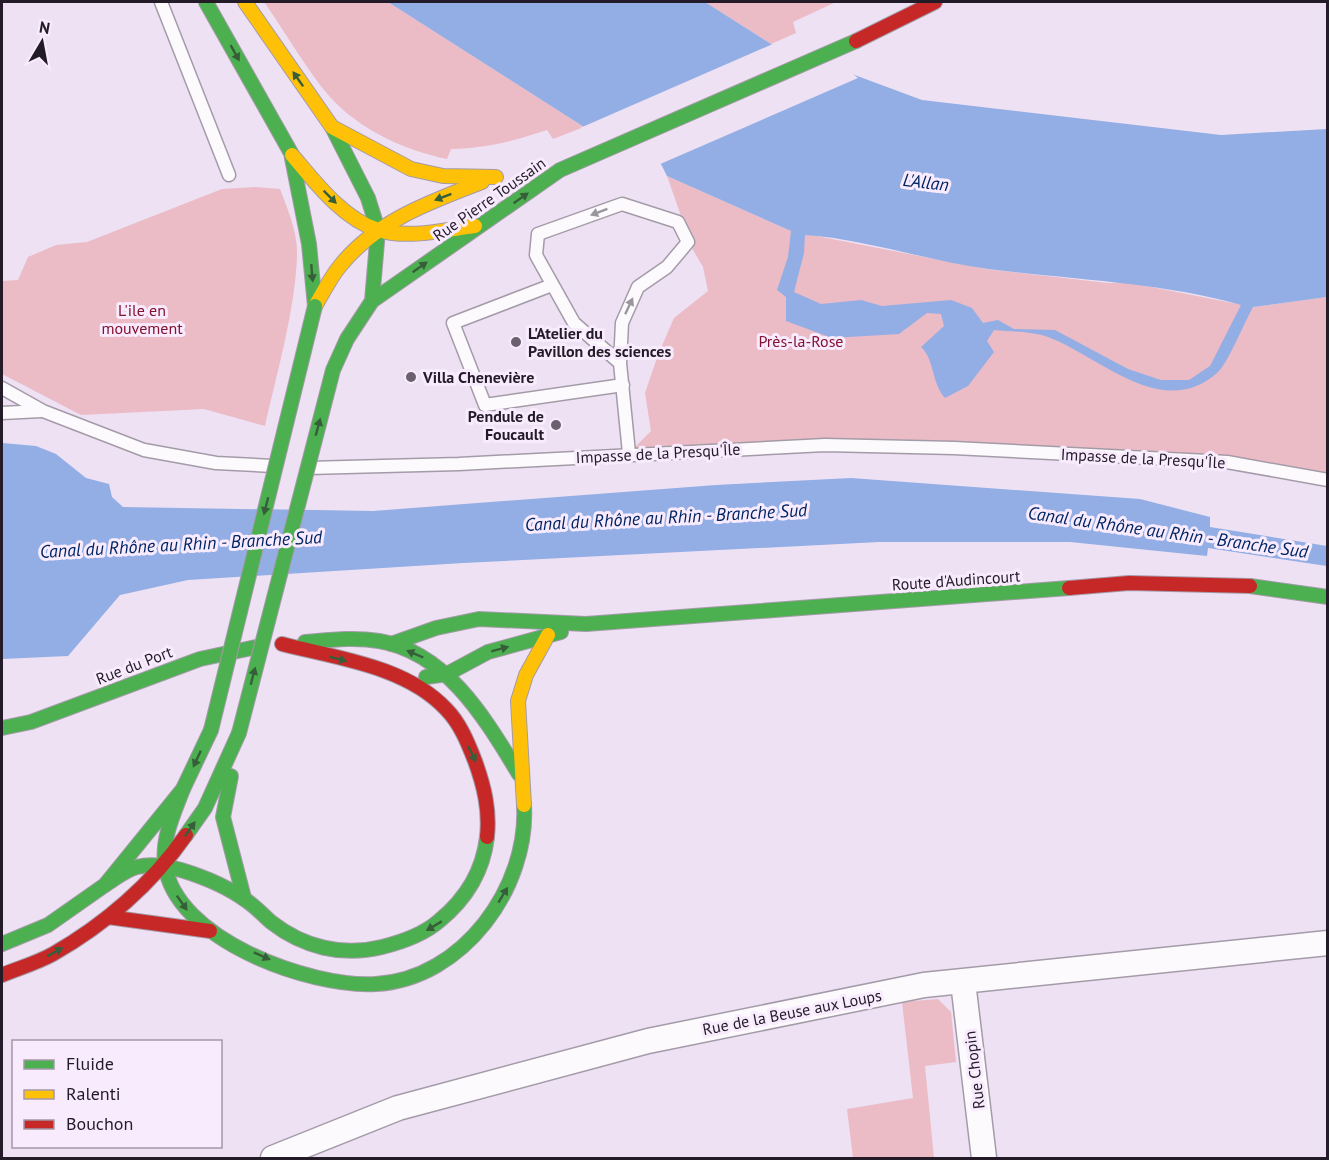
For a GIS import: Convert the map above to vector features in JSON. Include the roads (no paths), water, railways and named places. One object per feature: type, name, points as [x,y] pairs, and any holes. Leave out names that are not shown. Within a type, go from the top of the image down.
[{"type":"main road","points":[[206,2],[291,153],[341,207],[378,230],[408,232],[481,226]]},
{"type":"main road","points":[[244,2],[332,127],[368,198],[378,230],[372,301],[347,339],[333,370],[239,733],[223,817],[244,898]]},
{"type":"main road","points":[[560,170],[873,34],[935,2]]},
{"type":"main road","name":"Rue Pierre Toussain","points":[[315,306],[340,265],[378,230],[415,208],[501,176],[443,176],[411,169],[332,127]]},
{"type":"main road","points":[[291,153],[309,244],[315,306],[211,730],[183,789],[165,838],[165,865],[176,896],[189,914],[210,931],[281,964],[326,980],[377,984],[422,973],[455,953],[488,919],[510,883],[524,833],[525,801],[520,776],[518,709],[521,687],[548,635]]},
{"type":"main road","name":"Rue Pierre Toussain","points":[[528,173],[560,170]]},
{"type":"main road","name":"Rue Pierre Toussain","points":[[372,301],[560,170]]},
{"type":"main road","name":"Route d'Audincourt","points":[[586,624],[1129,583],[1256,586],[1328,597]]},
{"type":"main road","points":[[391,644],[436,628],[479,619],[586,624]]},
{"type":"main road","points":[[455,637],[479,619]]},
{"type":"main road","points":[[398,677],[447,674],[488,652],[586,624]]},
{"type":"main road","name":"Rue du Port","points":[[2,728],[31,722],[200,659],[248,647],[351,638],[391,644]]},
{"type":"main road","points":[[2,944],[48,925],[105,885],[136,867],[165,865],[244,898],[271,922],[296,938],[329,950],[366,951],[410,941],[447,918],[474,887],[488,847],[488,811],[483,775],[461,730],[442,704],[398,677],[282,644]]},
{"type":"main road","points":[[391,644],[427,659],[447,674],[476,704],[520,776]]},
{"type":"main road","points":[[442,704],[448,653]]},
{"type":"main road","points":[[2,975],[51,955],[108,917],[165,865],[205,808],[239,733]]},
{"type":"main road","points":[[105,885],[183,789]]},
{"type":"main road","points":[[108,917],[210,931]]},
{"type":"street","name":"Rue de la Beuse aux Loups","points":[[273,1158],[398,1108],[648,1041],[924,985],[1328,943]]},
{"type":"street","name":"Rue Chopin","points":[[963,982],[984,1158]]},
{"type":"lane","points":[[161,2],[229,175]]},
{"type":"lane","points":[[620,363],[574,323],[536,255],[538,234],[622,204],[678,222],[688,242],[667,267],[638,287],[622,323],[620,363],[629,453]]},
{"type":"lane","points":[[552,285],[453,322],[484,405],[622,385]]},
{"type":"lane","name":"Impasse de la Presqu'Île","points":[[2,387],[43,411],[144,450],[216,464],[324,469],[825,445],[954,448],[1227,462],[1328,480]]},
{"type":"lane","points":[[2,413],[43,411]]},
{"type":"water","name":"L'Allan","points":[[388,2],[705,2],[771,44],[922,100],[1221,135],[1327,129],[1327,297],[1253,307],[1218,372],[1198,386],[1177,390],[1156,389],[1134,382],[1046,336],[994,330],[987,341],[994,352],[968,386],[945,398],[937,385],[929,358],[921,347],[944,326],[941,314],[927,313],[899,334],[832,338],[786,321],[786,297],[777,290],[788,257],[791,231],[667,176],[660,162],[584,127]],"holes":[[[805,235],[828,237],[988,269],[1147,286],[1241,305],[1210,366],[1189,380],[1161,380],[1128,369],[1055,330],[1014,329],[998,320],[983,323],[972,308],[951,300],[882,306],[861,300],[821,304],[794,292],[804,253]]]},
{"type":"water","name":"Canal du Rhône au Rhin - Branche Sud","points":[[2,443],[36,446],[56,454],[86,478],[109,484],[112,497],[123,507],[373,511],[716,485],[851,478],[1140,499],[1210,517],[1210,527],[1327,546],[1327,566],[1208,548],[1207,556],[1070,542],[879,542],[463,563],[188,580],[120,595],[68,656],[2,659]]},
{"type":"place","name":"L'Atelier du Pavillon des sciences","points":[[516,342]]},
{"type":"place","name":"Villa Chenevière","points":[[411,377]]},
{"type":"place","name":"Pendule de Foucault","points":[[556,425]]},
{"type":"park label","name":"L'ile en mouvement","points":[[142,319]]},
{"type":"park label","name":"Près-la-Rose","points":[[801,341]]}]
